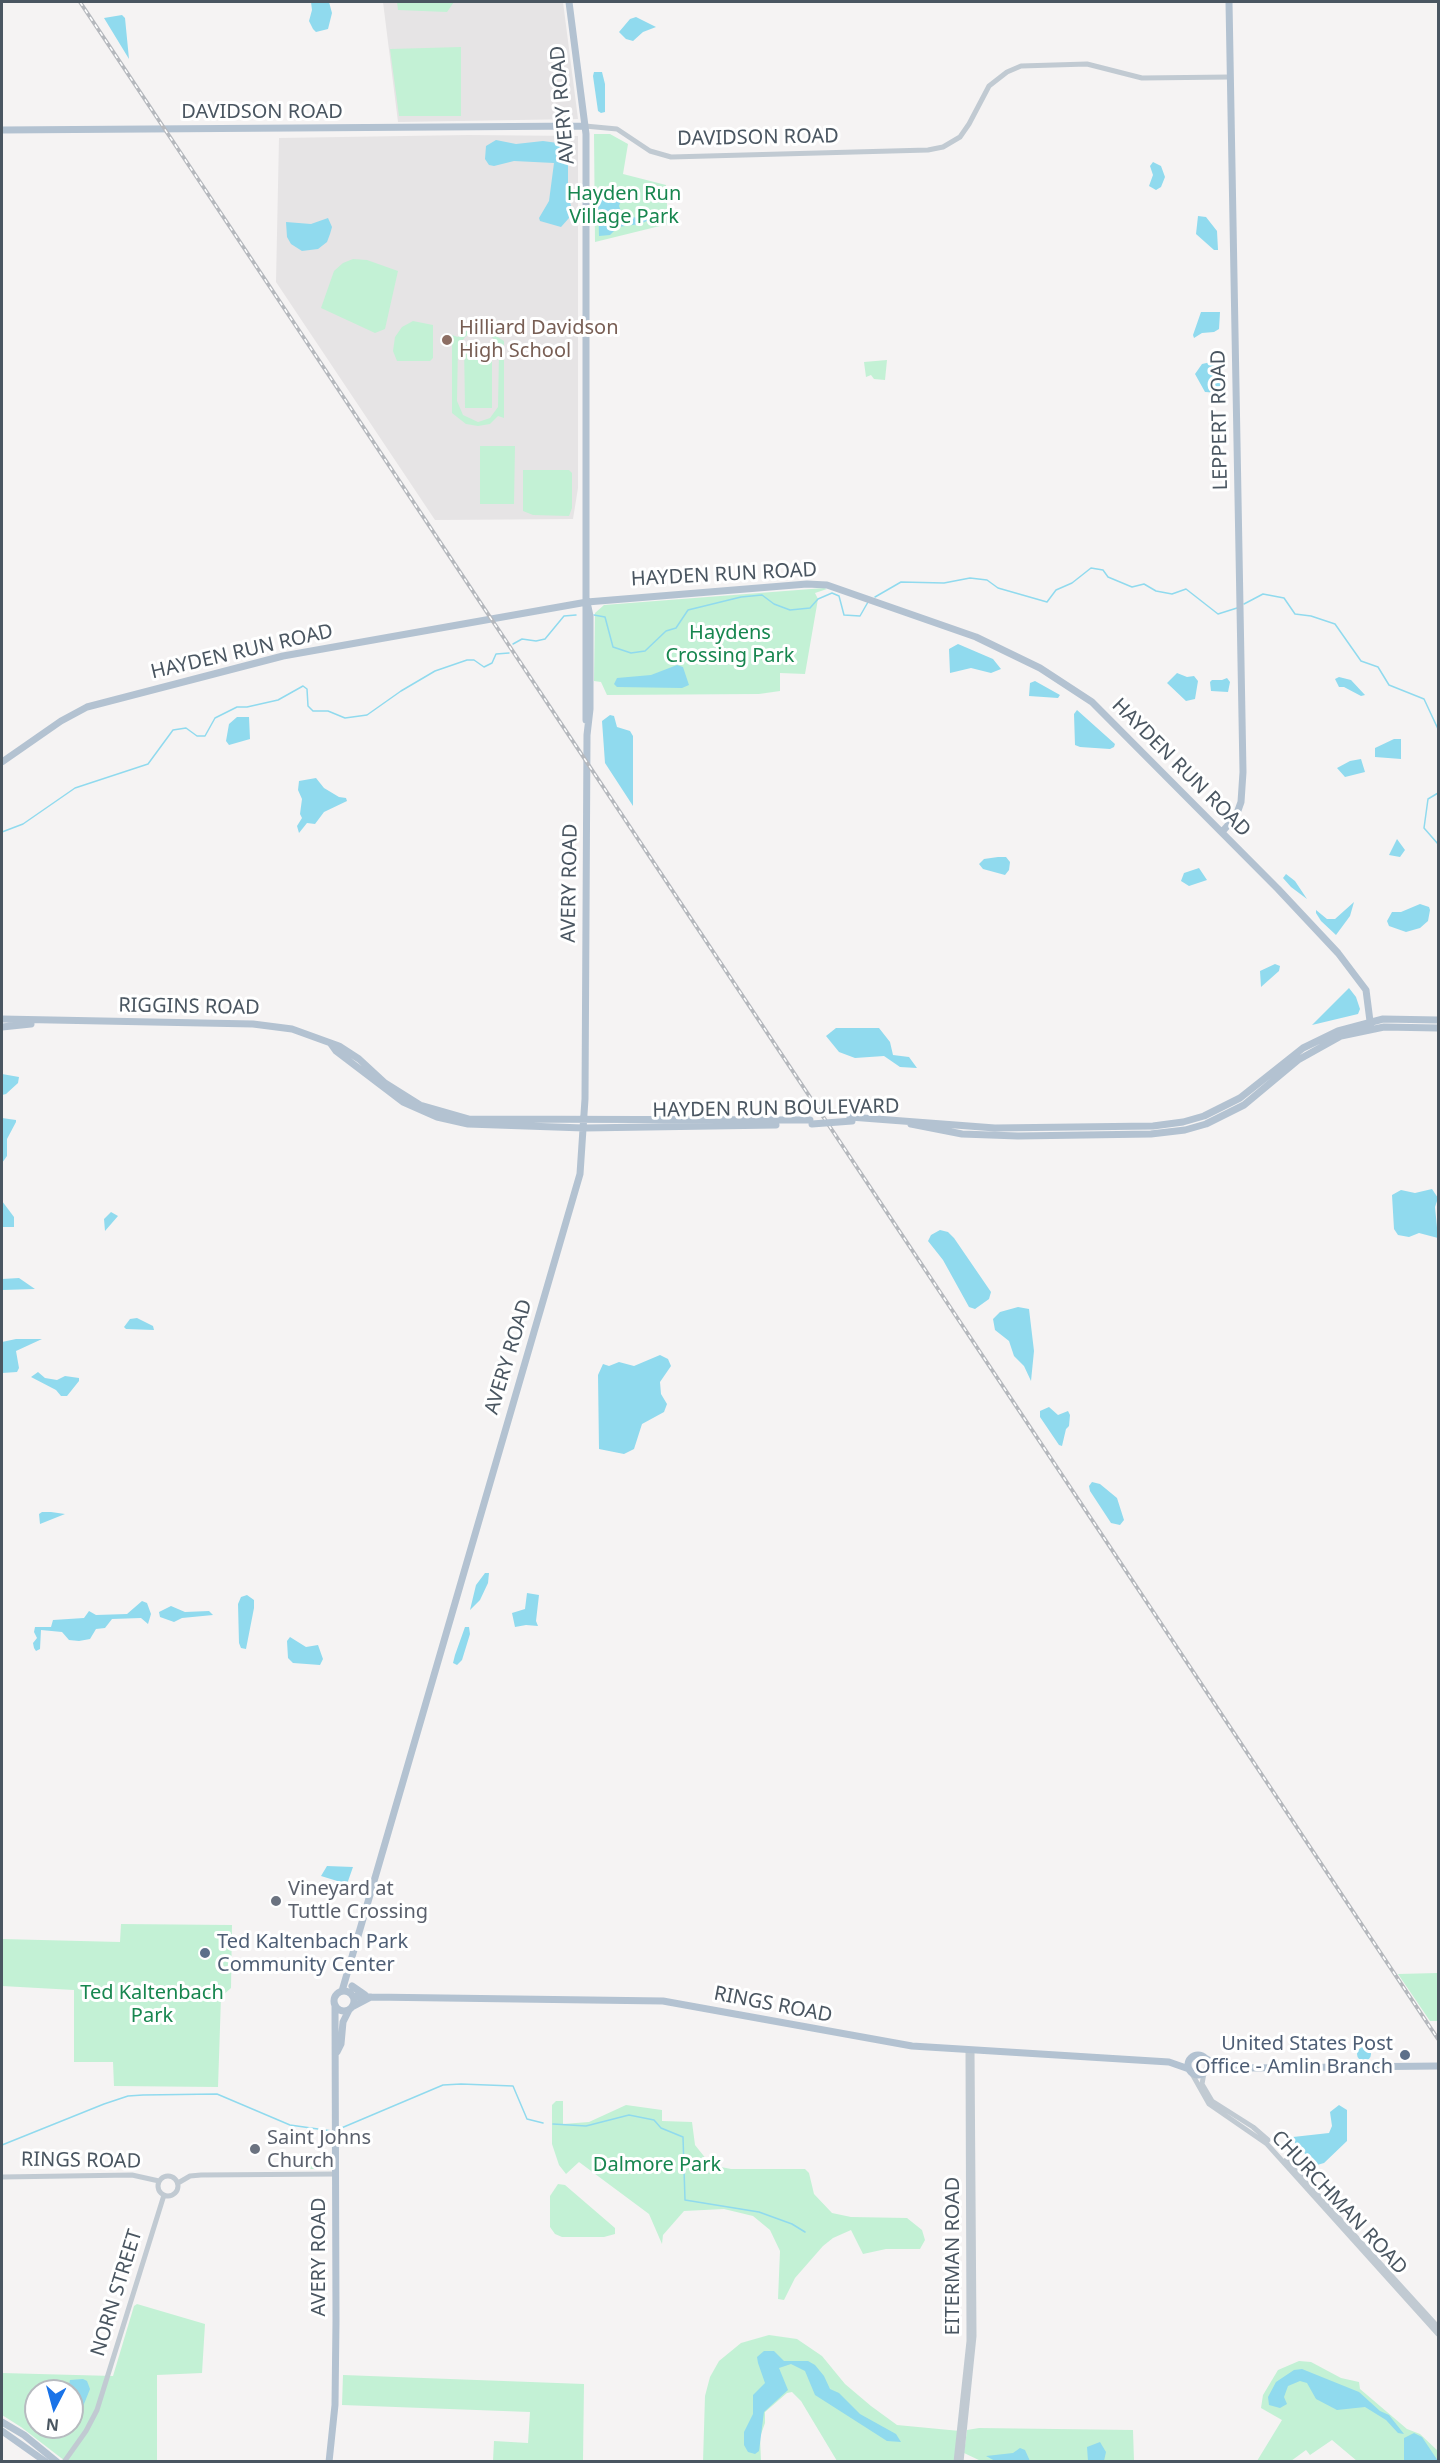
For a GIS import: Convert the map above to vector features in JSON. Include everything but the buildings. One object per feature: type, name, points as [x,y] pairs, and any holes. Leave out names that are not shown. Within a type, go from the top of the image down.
[{"type":"main road","name":"AVERY ROAD","points":[[342,1991],[350,1971],[360,1924],[578,1185],[584,1123],[590,616],[587,602],[585,126],[569,2]]},
{"type":"main road","name":"LEPPERT ROAD","points":[[1222,832],[1236,816],[1241,802],[1244,772],[1228,2]]},
{"type":"main road","name":"DAVIDSON ROAD","points":[[2,130],[585,126]]},
{"type":"main road","name":"HAYDEN RUN ROAD","points":[[2,762],[69,716],[102,702],[283,656],[587,602],[817,584],[843,589],[931,619],[1024,660],[1078,692],[1115,722],[1303,915],[1362,982],[1369,1002],[1371,1025]]},
{"type":"main road","points":[[1371,1025],[1404,1018],[1438,1020]]},
{"type":"main road","name":"RIGGINS ROAD","points":[[2,1019],[43,1022],[266,1024],[292,1029],[331,1044],[336,1051],[403,1102],[437,1117],[468,1125],[489,1126],[584,1123]]},
{"type":"main road","name":"RIGGINS ROAD","points":[[2,1027],[43,1022]]},
{"type":"main road","name":"HAYDEN RUN BOULEVARD","points":[[584,1123],[811,1122],[851,1119],[909,1124],[962,1134],[998,1135],[1151,1134],[1185,1130],[1206,1124],[1244,1105],[1307,1053],[1341,1036],[1371,1025]]},
{"type":"main road","points":[[1371,1025],[1438,1028]]},
{"type":"main road","name":"AVERY ROAD","points":[[350,1971],[353,1995]]},
{"type":"main road","points":[[342,2031],[353,2007],[353,1995],[342,1991],[335,1997],[335,2006],[342,2010],[353,2007],[369,1997],[352,1986]]},
{"type":"main road","name":"RINGS ROAD","points":[[353,1995],[663,2001],[879,2042],[1169,2062],[1191,2058]]},
{"type":"main road","name":"AVERY ROAD","points":[[335,2006],[334,2044],[337,2052]]},
{"type":"main road","name":"AVERY ROAD","points":[[329,2462],[335,2389],[337,2052],[342,2031],[353,2007]]},
{"type":"main road","points":[[1235,2067],[1199,2075],[1190,2070],[1191,2058],[1200,2055],[1216,2065],[1235,2067],[1438,2066]]},
{"type":"main road","points":[[1205,2058],[1208,2065],[1205,2072]]},
{"type":"main road","name":"RINGS ROAD","points":[[1169,2062],[1190,2070]]},
{"type":"main road","points":[[2,2422],[24,2435],[57,2462]]},
{"type":"main road","points":[[2,2431],[46,2462]]},
{"type":"street","name":"DAVIDSON ROAD","points":[[585,126],[613,127],[650,151],[670,157],[928,150],[943,147],[960,137],[989,86],[1007,72],[1021,66],[1087,64],[1142,78],[1230,77]]},
{"type":"street","name":"EITERMAN ROAD","points":[[959,2462],[969,2341],[970,2050]]},
{"type":"street","name":"CHURCHMAN ROAD","points":[[1190,2070],[1209,2104],[1267,2144],[1438,2334]]},
{"type":"street","name":"CHURCHMAN ROAD","points":[[1205,2072],[1202,2084],[1212,2101],[1253,2127],[1268,2140],[1438,2327]]},
{"type":"street","points":[[178,2183],[190,2176],[201,2175],[336,2174]]},
{"type":"street","name":"RINGS ROAD","points":[[2,2177],[132,2175],[159,2181]]},
{"type":"street","points":[[167,2176],[178,2183],[178,2190],[174,2195],[164,2195],[159,2191],[159,2181],[167,2176]]},
{"type":"street","name":"NORN STREET","points":[[64,2462],[86,2431],[97,2410],[164,2195]]},
{"type":"shaded area","points":[[383,2],[563,2],[578,119],[398,122]]},
{"type":"shaded area","name":"Hilliard Davidson High School","points":[[578,136],[578,488],[573,519],[435,520],[276,282],[279,138]]},
{"type":"green space","points":[[397,2],[454,2],[447,12],[398,10]]},
{"type":"green space","points":[[461,47],[461,116],[399,116],[390,49]]},
{"type":"green space","name":"Hayden Run Village Park","points":[[594,134],[610,134],[628,144],[623,174],[666,185],[668,224],[595,242]]},
{"type":"green space","points":[[353,259],[367,260],[398,271],[385,329],[375,333],[321,308],[334,271],[343,263]]},
{"type":"green space","points":[[413,321],[433,325],[433,358],[430,361],[397,361],[393,351],[395,337],[402,327]]},
{"type":"green space","points":[[482,327],[504,341],[504,418],[498,416],[490,424],[478,426],[466,424],[452,413],[452,335],[458,337],[470,328]],"holes":[[[475,332],[484,333],[493,338],[499,353],[498,407],[490,418],[478,422],[463,415],[457,401],[458,346],[466,336]]]},
{"type":"green space","points":[[464,345],[492,345],[492,408],[465,408]]},
{"type":"green space","points":[[887,360],[885,380],[874,379],[871,375],[866,377],[864,362]]},
{"type":"green space","points":[[480,446],[515,446],[514,504],[480,504]]},
{"type":"green space","points":[[523,470],[569,470],[572,473],[572,508],[569,516],[533,515],[523,511]]},
{"type":"green space","name":"Haydens Crossing Park","points":[[827,589],[815,593],[818,599],[805,674],[780,673],[780,691],[759,694],[607,695],[601,682],[594,681],[595,613],[604,605]]},
{"type":"green space","name":"Ted Kaltenbach Park","points":[[121,1924],[232,1925],[231,1988],[221,1997],[218,2087],[114,2086],[113,2062],[74,2062],[74,1990],[2,1986],[2,1939],[120,1942]]},
{"type":"green space","points":[[1438,1973],[1438,2021],[1430,2021],[1398,1974]]},
{"type":"green space","name":"Dalmore Park","points":[[556,2101],[563,2101],[563,2124],[589,2122],[626,2105],[662,2110],[662,2121],[692,2122],[695,2145],[707,2160],[716,2166],[731,2169],[805,2169],[809,2173],[814,2194],[832,2213],[851,2217],[907,2218],[922,2230],[925,2240],[920,2249],[886,2249],[863,2254],[851,2230],[833,2238],[823,2246],[795,2278],[784,2300],[778,2299],[780,2251],[770,2230],[753,2216],[724,2209],[684,2211],[663,2235],[662,2244],[649,2214],[579,2162],[566,2174],[559,2165],[552,2144],[552,2105]]},
{"type":"green space","points":[[314,2154],[314,2169],[285,2169],[284,2155]]},
{"type":"green space","points":[[558,2184],[565,2185],[615,2228],[615,2234],[604,2237],[562,2237],[555,2234],[550,2227],[550,2196]]},
{"type":"green space","points":[[137,2304],[205,2324],[202,2373],[157,2375],[157,2461],[65,2461],[37,2439],[84,2439],[84,2379],[24,2379],[24,2429],[2,2415],[2,2373],[113,2376],[134,2306]]},
{"type":"green space","points":[[769,2335],[797,2339],[822,2356],[845,2384],[897,2425],[960,2431],[955,2461],[837,2461],[801,2401],[792,2392],[787,2393],[765,2412],[765,2423],[760,2437],[761,2461],[703,2462],[705,2396],[710,2377],[719,2361],[741,2343]]},
{"type":"green space","points":[[1299,2361],[1311,2362],[1341,2378],[1359,2382],[1360,2389],[1407,2429],[1420,2434],[1438,2451],[1438,2461],[1357,2461],[1332,2440],[1310,2455],[1306,2450],[1291,2461],[1257,2461],[1282,2420],[1261,2408],[1263,2395],[1278,2370]]},
{"type":"green space","points":[[343,2375],[584,2384],[583,2461],[493,2461],[494,2441],[528,2443],[530,2412],[342,2405]]},
{"type":"green space","points":[[979,2428],[1133,2430],[1134,2461],[983,2462],[964,2453],[967,2430]]},
{"type":"water","points":[[311,2],[329,2],[332,13],[328,29],[316,32],[313,29],[309,21],[312,10]]},
{"type":"water","points":[[122,15],[125,18],[129,59],[104,18]]},
{"type":"water","points":[[636,17],[656,27],[643,32],[633,41],[626,39],[619,32],[630,19]]},
{"type":"water","points":[[594,72],[602,72],[605,84],[605,112],[601,113],[598,111],[593,76]]},
{"type":"water","points":[[496,140],[516,144],[543,141],[565,144],[568,149],[568,195],[571,206],[569,218],[561,227],[540,221],[539,218],[549,201],[554,163],[514,161],[489,165],[485,159],[486,146]]},
{"type":"water","points":[[1153,162],[1161,166],[1165,177],[1161,187],[1156,190],[1149,186],[1153,175],[1150,166]]},
{"type":"water","points":[[619,189],[623,195],[619,206],[622,214],[637,218],[657,211],[658,216],[640,224],[618,227],[610,235],[599,236],[598,193]]},
{"type":"water","points":[[1198,216],[1206,217],[1217,231],[1218,250],[1214,250],[1196,234]]},
{"type":"water","points":[[328,218],[332,227],[330,234],[327,242],[318,249],[302,251],[291,244],[287,237],[286,222],[311,224]]},
{"type":"water","points":[[1201,312],[1220,312],[1219,329],[1202,333],[1194,338],[1193,335]]},
{"type":"water","points":[[1211,362],[1221,365],[1220,393],[1205,392],[1195,374],[1202,364]]},
{"type":"water","points":[[958,644],[993,659],[1001,669],[991,673],[971,668],[950,673],[949,649]]},
{"type":"water","points":[[677,665],[683,667],[689,685],[682,688],[617,687],[614,684],[617,678],[651,675]]},
{"type":"water","points":[[1177,673],[1187,677],[1194,676],[1198,681],[1195,699],[1186,701],[1167,683]]},
{"type":"water","points":[[1339,677],[1351,680],[1365,695],[1361,696],[1344,687],[1339,687],[1335,679]]},
{"type":"water","points":[[1227,678],[1230,682],[1228,692],[1211,691],[1210,682],[1212,680]]},
{"type":"water","points":[[1035,681],[1060,695],[1058,698],[1029,696],[1030,683]]},
{"type":"water","points":[[1077,710],[1115,744],[1114,747],[1110,749],[1075,745],[1074,714]]},
{"type":"water","points":[[610,715],[614,716],[617,727],[630,731],[633,736],[633,806],[605,763],[602,721]]},
{"type":"water","points":[[237,717],[249,717],[250,739],[229,745],[226,741],[229,724]]},
{"type":"water","points":[[1394,739],[1401,739],[1401,759],[1375,757],[1375,748]]},
{"type":"water","points":[[1361,759],[1365,772],[1345,777],[1337,768],[1350,761]]},
{"type":"water","points":[[316,778],[324,788],[339,797],[346,798],[347,801],[324,812],[315,824],[307,823],[299,833],[297,826],[302,818],[300,814],[302,799],[298,790],[299,781]]},
{"type":"water","points":[[1397,839],[1405,850],[1400,857],[1389,855]]},
{"type":"water","points":[[1006,857],[1010,862],[1009,870],[1005,875],[983,869],[979,864],[984,859]]},
{"type":"water","points":[[1199,868],[1207,880],[1189,886],[1181,881],[1184,873]]},
{"type":"water","points":[[1286,874],[1295,881],[1307,899],[1283,878]]},
{"type":"water","points":[[1354,902],[1350,916],[1336,935],[1316,913],[1316,910],[1327,919],[1335,919]]},
{"type":"water","points":[[1420,904],[1429,907],[1430,910],[1428,921],[1420,928],[1406,932],[1389,926],[1387,921],[1392,912],[1401,912]]},
{"type":"water","points":[[1275,964],[1280,966],[1279,971],[1261,987],[1260,971]]},
{"type":"water","points":[[1349,988],[1356,997],[1360,1009],[1358,1014],[1312,1025]]},
{"type":"water","points":[[836,1028],[879,1028],[890,1042],[893,1055],[909,1057],[917,1068],[900,1067],[884,1056],[855,1058],[839,1052],[826,1036]]},
{"type":"water","points":[[2,1074],[19,1077],[18,1083],[2,1095]]},
{"type":"water","points":[[2,1118],[16,1120],[16,1122],[7,1139],[7,1156],[2,1163]]},
{"type":"water","points":[[1432,1189],[1438,1198],[1435,1207],[1438,1238],[1419,1233],[1409,1237],[1398,1235],[1394,1229],[1392,1195],[1401,1190],[1415,1193]]},
{"type":"water","points":[[2,1201],[14,1217],[14,1227],[2,1227]]},
{"type":"water","points":[[111,1212],[118,1216],[105,1231],[104,1219]]},
{"type":"water","points":[[940,1230],[948,1232],[954,1238],[991,1292],[989,1299],[975,1309],[969,1307],[943,1260],[928,1241],[931,1235]]},
{"type":"water","points":[[19,1278],[35,1289],[2,1290],[2,1279]]},
{"type":"water","points":[[1018,1307],[1029,1309],[1034,1351],[1031,1381],[1024,1366],[1014,1356],[1009,1341],[995,1330],[993,1319],[1000,1312]]},
{"type":"water","points":[[137,1318],[153,1326],[154,1330],[124,1327],[130,1319]]},
{"type":"water","points":[[16,1339],[42,1339],[16,1351],[19,1368],[17,1372],[2,1373],[2,1342]]},
{"type":"water","points":[[660,1355],[668,1359],[671,1366],[660,1382],[661,1394],[667,1404],[664,1412],[642,1424],[634,1449],[624,1454],[599,1449],[598,1375],[603,1364],[609,1366],[619,1362],[634,1366]]},
{"type":"water","points":[[38,1372],[45,1378],[57,1380],[65,1376],[79,1378],[79,1381],[67,1396],[61,1396],[56,1390],[31,1377]]},
{"type":"water","points":[[1049,1407],[1058,1415],[1068,1411],[1070,1415],[1062,1446],[1040,1417],[1040,1411]]},
{"type":"water","points":[[1092,1482],[1100,1484],[1117,1498],[1124,1520],[1120,1525],[1111,1523],[1090,1491],[1089,1486]]},
{"type":"water","points":[[42,1512],[65,1514],[40,1524],[39,1514]]},
{"type":"water","points":[[485,1573],[489,1573],[488,1583],[480,1600],[470,1610],[476,1585]]},
{"type":"water","points":[[527,1593],[539,1595],[536,1621],[538,1626],[515,1627],[512,1613],[525,1609]]},
{"type":"water","points":[[247,1595],[254,1600],[254,1608],[246,1649],[241,1648],[239,1643],[238,1604],[241,1597]]},
{"type":"water","points":[[142,1601],[147,1603],[151,1614],[148,1624],[141,1618],[112,1619],[105,1628],[96,1629],[90,1639],[79,1641],[69,1640],[62,1632],[41,1630],[40,1649],[36,1651],[34,1648],[33,1643],[37,1638],[34,1632],[35,1627],[51,1627],[53,1620],[84,1618],[89,1611],[96,1615],[127,1614]]},
{"type":"water","points":[[171,1606],[185,1612],[209,1611],[213,1615],[182,1618],[174,1622],[160,1617],[159,1612]]},
{"type":"water","points":[[465,1627],[469,1627],[470,1634],[462,1660],[457,1665],[453,1663]]},
{"type":"water","points":[[290,1637],[306,1647],[318,1645],[323,1659],[320,1665],[293,1663],[288,1658],[287,1641]]},
{"type":"water","points":[[327,1866],[353,1867],[347,1884],[321,1876]]},
{"type":"water","points":[[1361,2047],[1367,2047],[1371,2054],[1367,2061],[1361,2061],[1357,2057],[1357,2051]]},
{"type":"water","points":[[1339,2105],[1347,2110],[1347,2141],[1324,2163],[1317,2165],[1296,2145],[1293,2137],[1329,2133],[1332,2126],[1330,2112]]},
{"type":"water","points":[[764,2351],[774,2351],[784,2361],[808,2361],[815,2365],[824,2376],[830,2389],[839,2393],[860,2414],[896,2434],[901,2442],[887,2441],[815,2395],[805,2371],[791,2364],[779,2368],[788,2390],[764,2412],[759,2451],[755,2454],[748,2452],[744,2445],[744,2432],[753,2414],[753,2395],[765,2383],[757,2357]]},
{"type":"water","points":[[1302,2369],[1359,2392],[1380,2411],[1389,2415],[1404,2434],[1398,2433],[1386,2420],[1365,2407],[1337,2410],[1316,2399],[1307,2383],[1300,2381],[1288,2386],[1284,2397],[1287,2404],[1280,2408],[1269,2405],[1268,2397],[1276,2382],[1294,2370]]},
{"type":"water","points":[[84,2380],[90,2389],[84,2404]]},
{"type":"water","points":[[1414,2433],[1422,2437],[1438,2461],[1404,2461],[1404,2438]]},
{"type":"water","points":[[1100,2442],[1106,2452],[1104,2461],[1088,2461],[1087,2447]]},
{"type":"water","points":[[1020,2448],[1025,2450],[1030,2461],[995,2461],[986,2456],[1013,2453]]},
{"type":"waterway","points":[[875,597],[901,582],[944,583],[970,578],[987,580],[998,588],[1047,602],[1056,590],[1072,583],[1091,568],[1103,570],[1108,577],[1132,587],[1144,584],[1156,591],[1172,594],[1186,589],[1218,614],[1237,608]]},
{"type":"waterway","points":[[594,615],[605,617],[613,647],[631,653],[645,651],[666,631],[676,628],[688,610],[741,597],[762,595],[774,604],[790,610],[810,608],[818,599],[832,593],[839,596],[844,615],[860,616],[868,602]]},
{"type":"waterway","points":[[1244,604],[1263,594],[1284,598],[1295,614],[1311,616],[1335,624],[1361,661],[1378,667],[1389,685],[1424,699],[1438,729]]},
{"type":"waterway","points":[[513,644],[522,639],[536,641],[545,639],[564,616],[576,615]]},
{"type":"waterway","points":[[2,832],[23,824],[75,788],[148,764],[173,730],[186,728],[197,736],[205,736],[215,718],[237,707],[278,700],[303,686],[307,689],[308,706],[313,711],[328,711],[345,718],[367,715],[435,671],[467,660],[474,660],[484,667],[492,663],[496,654],[509,653]]},
{"type":"waterway","points":[[1438,793],[1428,799],[1424,828],[1438,844]]},
{"type":"waterway","points":[[339,2129],[443,2085],[461,2084],[513,2086],[527,2119],[543,2123]]},
{"type":"waterway","points":[[2,2145],[104,2104],[128,2096],[143,2095],[217,2094],[290,2125],[332,2131]]},
{"type":"waterway","points":[[553,2124],[586,2126],[629,2115],[654,2120],[661,2128],[683,2137],[685,2200],[759,2212],[792,2224],[805,2232]]},
{"type":"railway","points":[[80,2],[1438,2039]]},
{"type":"place","name":"Hilliard Davidson High School","points":[[447,340]]},
{"type":"place","name":"Vineyard at Tuttle Crossing","points":[[276,1901]]},
{"type":"place","name":"Ted Kaltenbach Park Community Center","points":[[205,1953]]},
{"type":"place","name":"United States Post Office - Amlin Branch","points":[[1405,2055]]},
{"type":"place","name":"Saint Johns Church","points":[[255,2149]]}]
